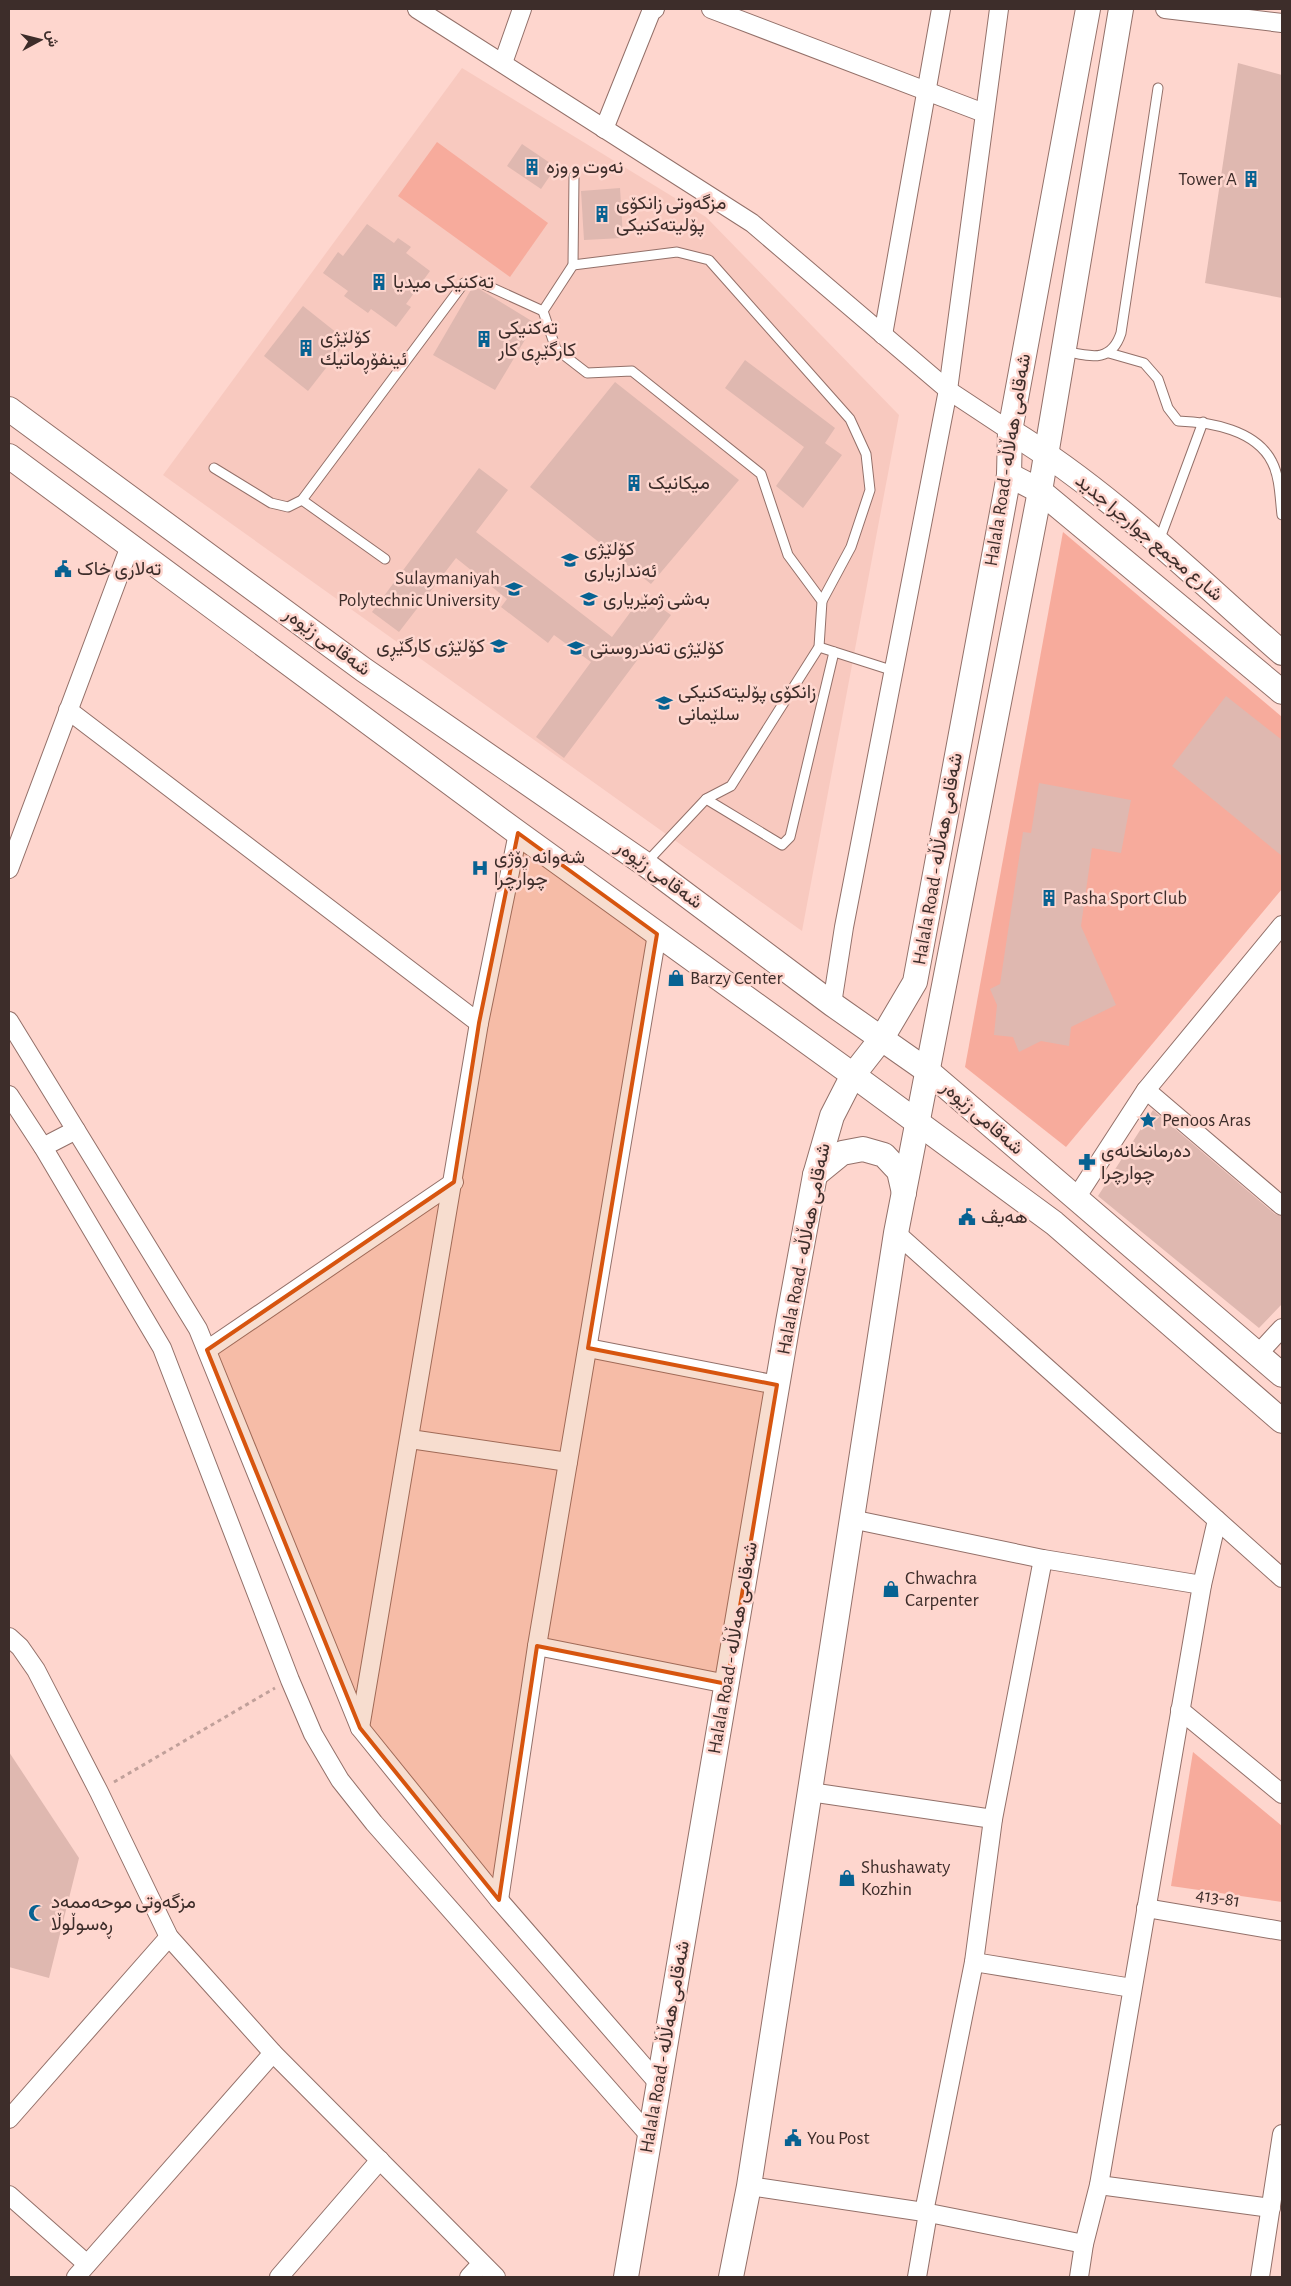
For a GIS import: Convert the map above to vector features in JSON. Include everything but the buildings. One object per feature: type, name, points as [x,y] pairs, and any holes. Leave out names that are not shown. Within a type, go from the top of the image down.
[{"type":"street","points":[[417,9],[752,224],[948,390],[1010,431]]},
{"type":"street","points":[[502,63],[522,9]]},
{"type":"street","points":[[604,129],[652,12],[655,9]]},
{"type":"street","points":[[710,9],[984,113]]},
{"type":"street","points":[[883,335],[941,9]]},
{"type":"street","points":[[832,1004],[846,918],[948,390],[999,9]]},
{"type":"street","name":"Halala Road - شەقامی هەڵاڵە","points":[[626,2277],[777,1385],[815,1175],[832,1116],[853,1075],[882,1038],[915,982],[1009,474],[1010,431],[1088,9]]},
{"type":"street","name":"Halala Road - شەقامی هەڵاڵە","points":[[733,2276],[896,1233],[929,1072],[1040,491],[1121,9]]},
{"type":"street","points":[[1165,9],[1282,23]]},
{"type":"street","name":"شەقامی زێوەر","points":[[9,409],[364,670],[645,864],[832,1004],[929,1072],[1282,1375]]},
{"type":"street","name":"شارع مجمع جوارجرا جديد","points":[[1010,431],[1046,453],[1158,543],[1282,653]]},
{"type":"street","name":"شەقامی زێوەر","points":[[9,456],[518,833],[1054,1223],[1282,1421]]},
{"type":"street","name":"شارع مجمع جوارجرا جديد","points":[[1009,474],[1040,491],[1282,692]]},
{"type":"street","points":[[9,869],[130,546]]},
{"type":"street","points":[[68,710],[479,1023]]},
{"type":"street","points":[[360,1728],[454,1182],[479,1023],[518,833]]},
{"type":"street","points":[[1076,1198],[1146,1090],[1282,926]]},
{"type":"street","points":[[499,1900],[536,1646],[657,934]]},
{"type":"street","points":[[9,1021],[198,1329],[360,1728],[499,1900],[658,2084]]},
{"type":"street","points":[[1146,1090],[1282,1205]]},
{"type":"street","points":[[9,1095],[43,1147],[162,1348],[290,1680],[313,1734],[340,1780],[374,1823],[650,2136]]},
{"type":"street","points":[[43,1147],[76,1130]]},
{"type":"street","points":[[815,1175],[842,1153],[864,1149],[884,1155],[899,1172],[904,1193]]},
{"type":"street","points":[[207,1350],[454,1182]]},
{"type":"street","points":[[896,1233],[1282,1578]]},
{"type":"street","points":[[1258,1354],[1282,1328]]},
{"type":"street","points":[[588,1348],[777,1385]]},
{"type":"street","points":[[410,1439],[568,1462]]},
{"type":"street","points":[[851,1519],[1043,1558],[1202,1585]]},
{"type":"street","points":[[1079,2277],[1084,2244],[1098,2185],[1202,1585],[1217,1520]]},
{"type":"street","points":[[917,2277],[926,2212],[974,1962],[992,1819],[1043,1558]]},
{"type":"street","points":[[9,1637],[20,1647],[36,1670],[99,1792],[169,1937],[273,2052],[481,2264],[496,2277]]},
{"type":"street","points":[[536,1646],[727,1684]]},
{"type":"street","points":[[1180,1710],[1282,1794]]},
{"type":"street","points":[[810,1792],[992,1819]]},
{"type":"street","name":"413-81","points":[[1146,1908],[1282,1931]]},
{"type":"street","points":[[9,2119],[169,1937]]},
{"type":"street","points":[[974,1962],[1132,1988]]},
{"type":"street","points":[[9,2195],[81,2271],[273,2052]]},
{"type":"street","points":[[1260,2277],[1282,2134]]},
{"type":"street","points":[[279,2277],[380,2160]]},
{"type":"street","points":[[1098,2185],[1271,2208]]},
{"type":"street","points":[[748,2186],[926,2212],[1084,2244]]},
{"type":"street","points":[[469,2277],[481,2264]]},
{"type":"lane","points":[[1109,353],[1117,344],[1121,333],[1158,88]]},
{"type":"lane","points":[[543,311],[573,265],[574,176]]},
{"type":"lane","points":[[573,265],[676,252],[709,260],[850,419],[866,454],[870,490],[851,547],[822,601],[819,647],[731,786],[706,799],[645,864]]},
{"type":"lane","points":[[214,468],[271,503],[288,507],[302,500],[464,283],[477,281],[543,311],[556,349],[587,373],[632,371],[762,474],[788,555],[822,601]]},
{"type":"lane","points":[[1063,351],[1091,356],[1109,353],[1144,363],[1158,379],[1168,408],[1178,421],[1203,422],[1254,440],[1272,462],[1277,475],[1282,515]]},
{"type":"lane","points":[[1158,543],[1203,422]]},
{"type":"lane","points":[[302,500],[385,559]]},
{"type":"lane","points":[[819,647],[894,671]]},
{"type":"lane","points":[[706,799],[782,845],[790,837],[834,652]]},
{"type":"path","points":[[99,1792],[237,1709],[290,1680]]},
{"type":"highlighted area","points":[[518,833],[657,934],[588,1348],[777,1385],[727,1684],[537,1646],[499,1900],[360,1728],[207,1350],[454,1182],[479,1023]]},
{"type":"shaded area","name":"زانکۆی پۆلیتەکنیکی سلێمانی","points":[[462,68],[706,217],[899,415],[802,931],[163,475]]},
{"type":"shaded area","points":[[437,142],[548,223],[510,277],[398,196]]},
{"type":"shaded area","points":[[1063,532],[1282,717],[1282,889],[1066,1147],[965,1067]]},
{"type":"shaded area","points":[[1193,1752],[1282,1826],[1282,1902],[1171,1886]]},
{"type":"place","name":"نەوت و وزە","points":[[532,167]]},
{"type":"place","name":"Tower A","points":[[1251,179]]},
{"type":"place","name":"مزگەوتی زانکۆی پۆلیتەکنیکی","points":[[602,214]]},
{"type":"place","name":"تەکنیکی میدیا","points":[[379,282]]},
{"type":"place","name":"تەکنیکی کارگێڕی کار","points":[[484,339]]},
{"type":"place","name":"کۆلێژی ئینفۆڕماتیك","points":[[306,348]]},
{"type":"place","name":"میکانیک","points":[[634,483]]},
{"type":"place","name":"کۆلێژی ئەندازیاری","points":[[570,560]]},
{"type":"place","name":"تەلاری خاک","points":[[63,569]]},
{"type":"place","name":"Sulaymaniyah Polytechnic University","points":[[514,589]]},
{"type":"place","name":"بەشی ژمێریاری","points":[[589,599]]},
{"type":"place","name":"کۆلێژی کارگێڕی","points":[[499,646]]},
{"type":"place","name":"کۆلێژی تەندروستی","points":[[576,648]]},
{"type":"place","name":"زانکۆی پۆلیتەکنیکی سلێمانی","points":[[664,703]]},
{"type":"place","name":"شەوانە ڕۆژی چوارچرا","points":[[480,868]]},
{"type":"place","name":"Pasha Sport Club","points":[[1049,898]]},
{"type":"place","name":"Barzy Center","points":[[676,978]]},
{"type":"place","name":"Penoos Aras","points":[[1148,1120]]},
{"type":"place","name":"دەرمانخانەی چوارچرا","points":[[1087,1162]]},
{"type":"place","name":"ھەیڤ","points":[[967,1217]]},
{"type":"place","name":"Chwachra Carpenter","points":[[891,1589]]},
{"type":"place","name":"Shushawaty Kozhin","points":[[847,1878]]},
{"type":"place","name":"مزگەوتی موحەممەد ڕەسوڵوڵا","points":[[37,1913]]},
{"type":"place","name":"You Post","points":[[793,2138]]}]
